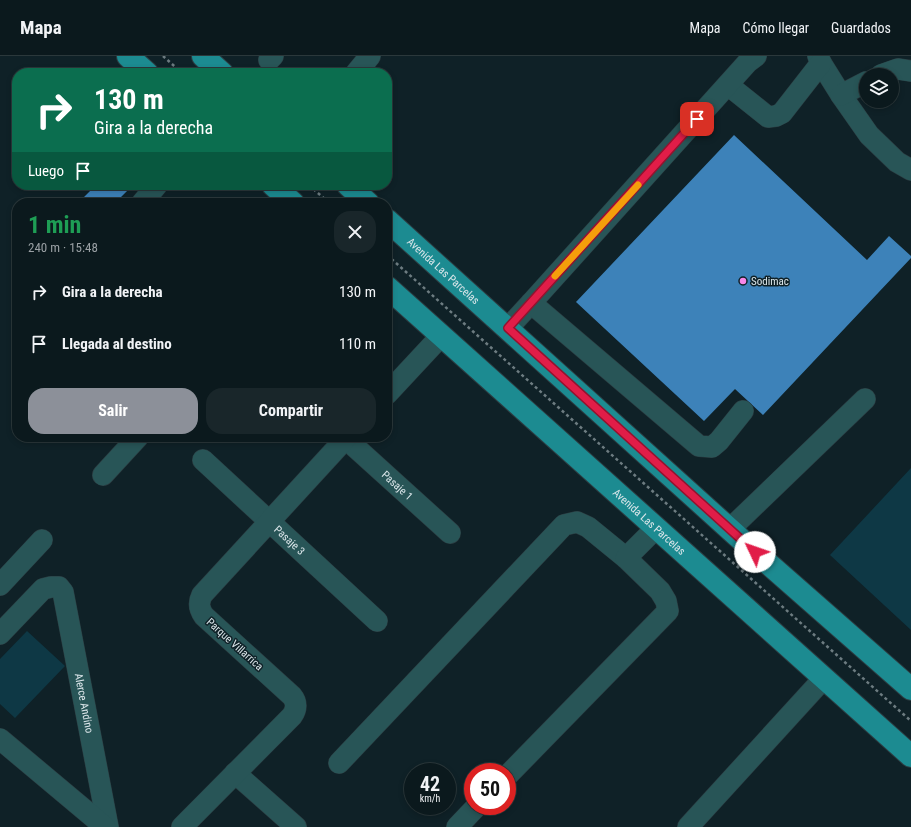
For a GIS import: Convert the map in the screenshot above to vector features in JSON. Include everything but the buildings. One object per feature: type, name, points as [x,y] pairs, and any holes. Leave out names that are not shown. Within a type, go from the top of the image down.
[{"type":"main road","points":[[128,56],[142,68]]},
{"type":"main road","points":[[203,56],[216,68]]},
{"type":"main road","points":[[279,190],[288,198]]},
{"type":"main road","points":[[354,190],[362,198]]},
{"type":"main road","name":"Avenida Las Parcelas","points":[[392,224],[730,529],[911,689]]},
{"type":"main road","name":"Avenida Las Parcelas","points":[[392,292],[911,756]]},
{"type":"street","points":[[360,68],[370,56]]},
{"type":"street","points":[[508,328],[748,62],[756,56]]},
{"type":"street","points":[[728,85],[768,117],[776,116],[782,113],[819,60],[869,135],[897,162],[911,170]]},
{"type":"street","points":[[899,69],[911,71]]},
{"type":"street","points":[[841,95],[859,86]]},
{"type":"street","points":[[146,198],[153,190]]},
{"type":"street","points":[[531,303],[699,446],[712,447],[719,441],[743,411]]},
{"type":"street","points":[[392,389],[441,336]]},
{"type":"street","points":[[730,529],[865,399]]},
{"type":"street","points":[[103,475],[133,442]]},
{"type":"street","name":"Parque Villarrica","points":[[182,827],[294,712],[296,704],[295,700],[286,690],[204,616],[200,611],[199,605],[202,595],[341,442]]},
{"type":"street","name":"Pasaje 1","points":[[351,442],[450,533]]},
{"type":"street","name":"Pasaje 3","points":[[203,460],[377,621]]},
{"type":"street","points":[[339,763],[564,525],[577,522],[588,527],[626,558],[660,591],[666,601],[668,611],[516,767]]},
{"type":"street","points":[[626,558],[656,528]]},
{"type":"street","points":[[0,585],[42,540]]},
{"type":"street","name":"Alerce Andino","points":[[0,634],[43,589],[58,587],[63,592],[106,827]]},
{"type":"street","points":[[688,827],[824,678]]},
{"type":"street","points":[[0,739],[106,827]]},
{"type":"street","points":[[236,773],[296,827]]},
{"type":"street","points":[[457,827],[468,815]]},
{"type":"path","points":[[163,56],[176,68]]},
{"type":"path","points":[[315,190],[323,198]]},
{"type":"path","points":[[392,259],[911,722]]},
{"type":"shaded area","points":[[911,468],[911,630],[830,555]]},
{"type":"shaded area","points":[[27,631],[65,666],[15,718],[0,704],[0,659]]},
{"type":"slow traffic","points":[[555,276],[638,185]]},
{"type":"place","name":"Sodimac","points":[[743,281]]},
{"type":"route","points":[[697,119],[508,328],[755,552]]}]
